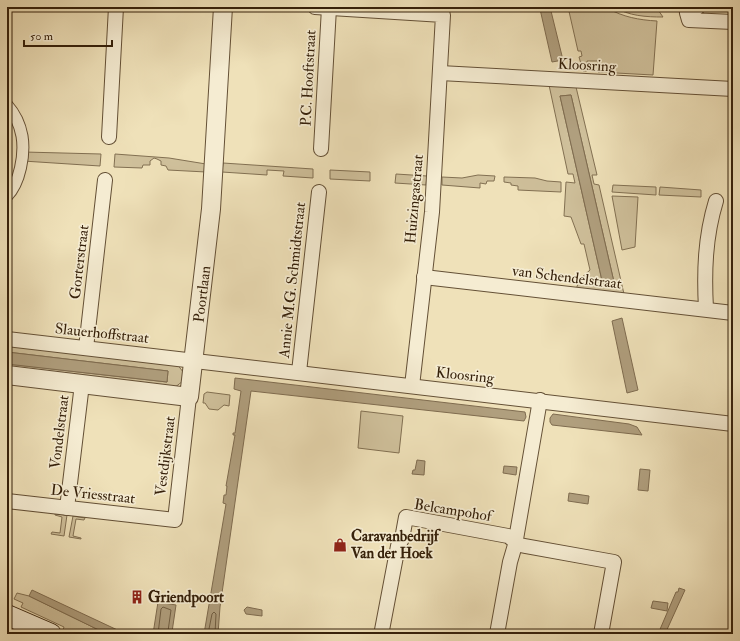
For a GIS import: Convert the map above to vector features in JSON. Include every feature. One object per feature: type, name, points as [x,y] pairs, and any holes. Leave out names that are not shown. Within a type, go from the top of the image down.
[{"type":"main road","points":[[7,615],[51,634]]},
{"type":"main road","points":[[7,628],[25,634]]},
{"type":"street","points":[[109,137],[116,7]]},
{"type":"street","name":"Poortlaan","points":[[189,397],[211,209],[223,7]]},
{"type":"street","name":"Huizingastraat","points":[[322,7],[443,14],[432,212],[412,386]]},
{"type":"street","name":"P.C. Hooftstraat","points":[[321,150],[322,7]]},
{"type":"street","points":[[698,7],[687,13],[689,20],[733,22]]},
{"type":"street","name":"Kloosring","points":[[440,73],[733,90]]},
{"type":"street","points":[[7,105],[15,116],[22,138],[20,170],[17,181],[7,196]]},
{"type":"street","name":"Gorterstraat","points":[[86,348],[105,180]]},
{"type":"street","name":"Annie M.G. Schmidtstraat","points":[[298,372],[319,192]]},
{"type":"street","points":[[706,309],[705,256],[709,229],[716,201]]},
{"type":"street","name":"van Schendelstraat","points":[[424,277],[733,312]]},
{"type":"street","name":"Slauerhoffstraat","points":[[7,339],[194,360]]},
{"type":"street","name":"Kloosring","points":[[194,360],[733,424]]},
{"type":"street","points":[[7,375],[189,397]]},
{"type":"street","name":"Vondelstraat","points":[[67,508],[82,384]]},
{"type":"street","name":"Vestdijkstraat","points":[[175,520],[189,397]]},
{"type":"street","points":[[497,634],[540,400]]},
{"type":"street","name":"De Vriesstraat","points":[[7,501],[175,520]]},
{"type":"street","name":"Belcampohof","points":[[383,634],[382,630],[398,546],[402,539],[406,518],[508,536],[525,546],[614,562],[601,634]]},
{"type":"shaded area","points":[[568,7],[599,7],[606,10],[607,8],[631,18],[657,21],[653,75],[598,72],[598,61],[587,61],[587,71],[583,71],[579,57],[582,56],[581,51],[578,51]]},
{"type":"shaded area","points":[[614,7],[656,7],[663,17],[638,15]]},
{"type":"shaded area","points":[[549,85],[576,87],[597,175],[592,175],[594,184],[599,185],[624,294],[576,289],[580,279],[590,270],[584,244],[581,244],[571,217],[564,216],[566,182],[575,183],[573,174],[568,174]],"holes":[[[571,95],[614,282],[603,285],[560,96]]]},
{"type":"shaded area","points":[[24,152],[101,154],[100,166],[23,161]]},
{"type":"shaded area","points":[[115,154],[169,158],[206,164],[206,172],[168,170],[166,166],[161,165],[161,161],[154,158],[150,161],[150,165],[143,165],[142,168],[114,167]]},
{"type":"shaded area","points":[[223,163],[313,169],[313,178],[283,176],[284,171],[267,170],[267,175],[222,172]]},
{"type":"shaded area","points":[[330,170],[370,172],[370,181],[330,179]]},
{"type":"shaded area","points":[[396,174],[427,176],[426,185],[395,183]]},
{"type":"shaded area","points":[[478,175],[495,176],[494,181],[487,181],[486,184],[480,183],[480,188],[442,185],[442,177],[462,178]]},
{"type":"shaded area","points":[[504,177],[535,178],[561,182],[561,192],[518,190],[518,186],[504,182]]},
{"type":"shaded area","points":[[613,185],[656,187],[656,195],[612,192]]},
{"type":"shaded area","points":[[660,187],[701,190],[701,197],[659,195]]},
{"type":"shaded area","points":[[612,196],[638,197],[635,247],[622,250]]},
{"type":"shaded area","points":[[7,343],[176,363],[184,373],[183,381],[174,388],[7,371],[7,364],[167,382],[168,371],[7,352]]},
{"type":"shaded area","points":[[207,392],[230,395],[229,406],[224,405],[218,410],[209,409],[205,403],[203,403],[204,394]]},
{"type":"shaded area","points":[[361,411],[403,416],[399,453],[358,448]]},
{"type":"shaded area","points":[[55,514],[67,515],[64,536],[51,534],[52,532],[60,533],[62,517]]},
{"type":"shaded area","points":[[73,516],[85,518],[84,520],[76,519],[73,536],[81,539],[69,537]]},
{"type":"shaded area","points":[[17,593],[29,596],[107,634],[72,634],[63,630],[64,627],[21,607],[23,603],[14,599]]},
{"type":"water","points":[[550,7],[563,60],[552,62],[540,9]]},
{"type":"water","points":[[571,95],[614,282],[603,285],[560,96]]},
{"type":"water","points":[[622,318],[638,390],[627,393],[612,321]]},
{"type":"water","points":[[7,352],[168,371],[167,382],[7,364]]},
{"type":"water","points":[[235,378],[525,412],[526,417],[524,421],[251,391],[220,607],[218,634],[204,634],[226,504],[223,503],[224,495],[226,495],[226,486],[235,435],[233,435],[233,433],[235,433],[241,391],[234,389]]},
{"type":"water","points":[[553,414],[629,424],[637,427],[642,435],[552,425],[550,418]]},
{"type":"water","points":[[417,460],[425,461],[424,475],[412,474],[413,470],[415,470]]},
{"type":"water","points":[[504,466],[517,467],[516,475],[503,473]]},
{"type":"water","points":[[640,469],[650,470],[648,491],[638,490]]},
{"type":"water","points":[[569,493],[589,496],[588,504],[568,501]]},
{"type":"water","points":[[679,588],[685,590],[665,634],[658,634],[676,592],[678,592]]},
{"type":"water","points":[[32,590],[126,634],[107,634],[29,596]]},
{"type":"water","points":[[653,601],[668,603],[667,611],[651,608]]},
{"type":"water","points":[[158,602],[176,605],[172,632],[182,634],[153,634]]},
{"type":"water","points":[[247,607],[262,610],[262,616],[246,614],[244,610]]},
{"type":"place","name":"Caravanbedrijf Van der Hoek","points":[[340,545]]},
{"type":"place","name":"Griendpoort","points":[[137,597]]}]
